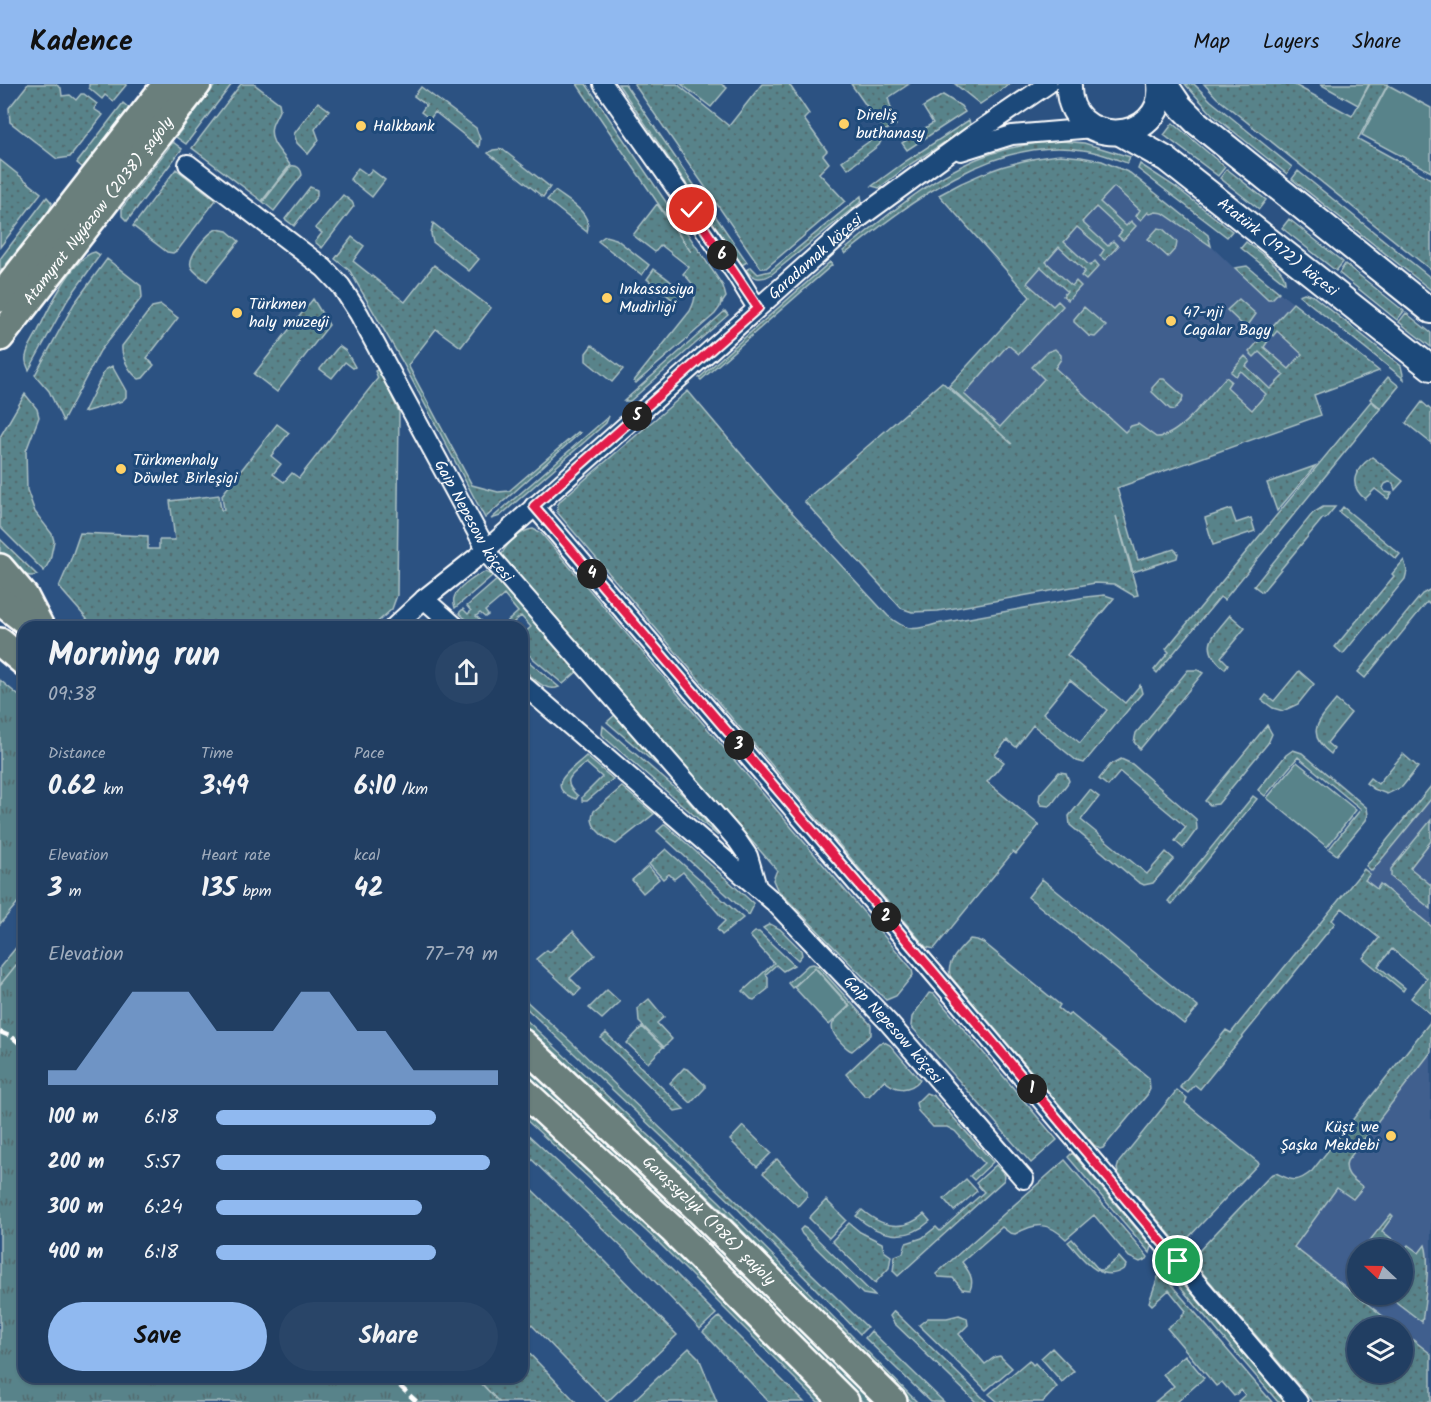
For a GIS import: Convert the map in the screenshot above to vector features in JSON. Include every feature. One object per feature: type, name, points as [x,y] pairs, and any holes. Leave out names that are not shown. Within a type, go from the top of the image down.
[{"type":"main road","name":"Atamyrat Nyýazow (2038) şaýoly","points":[[0,298],[166,84]]},
{"type":"main road","name":"Atamyrat Nyýazow (2038) şaýoly","points":[[0,337],[196,84]]},
{"type":"main road","points":[[1069,84],[1071,102],[1076,112],[1092,128]]},
{"type":"main road","points":[[1120,133],[1132,130],[1153,114],[1158,102],[1160,84]]},
{"type":"main road","points":[[1165,84],[1180,106],[1196,122],[1431,311]]},
{"type":"main road","name":"Atatürk (1972) köçesi","points":[[1092,128],[1106,133],[1120,133],[1166,159],[1431,368]]},
{"type":"main road","points":[[0,568],[24,596],[36,621]]},
{"type":"main road","points":[[0,601],[26,621]]},
{"type":"main road","points":[[0,643],[18,657]]},
{"type":"main road","name":"Garaşsyzlyk (1986) şaýoly","points":[[528,1049],[695,1206],[893,1402]]},
{"type":"main road","name":"Garaşsyzlyk (1986) şaýoly","points":[[528,1096],[672,1229],[845,1402]]},
{"type":"street","points":[[603,84],[758,308]]},
{"type":"street","name":"Garadamak köçesi","points":[[400,621],[424,599],[486,550],[858,219],[973,135],[1048,84]]},
{"type":"street","name":"Garadamak köçesi","points":[[945,157],[1012,135],[1092,128]]},
{"type":"street","name":"Gaip Nepesow köçesi","points":[[188,164],[324,268],[341,286],[359,315],[486,550],[498,567],[737,840],[748,856],[757,887]]},
{"type":"street","points":[[534,506],[1298,1402]]},
{"type":"street","points":[[424,599],[449,621]]},
{"type":"street","name":"Gaip Nepesow köçesi","points":[[528,689],[757,887],[819,948],[884,1017],[1024,1179]]},
{"type":"shaded area","points":[[1060,155],[1102,161],[1130,173],[1208,235],[1211,246],[1234,268],[1246,266],[1379,371],[1059,486],[949,386],[1030,297],[939,195],[997,167],[1039,157]]},
{"type":"shaded area","points":[[1431,792],[1431,936],[1361,878]]},
{"type":"shaded area","name":"Küşt we Şaşka Mekdebi","points":[[1431,1033],[1431,1362],[1413,1348],[1413,1317],[1373,1317],[1357,1305],[1413,1305],[1413,1239],[1347,1239],[1347,1297],[1271,1239]]},
{"type":"green space","points":[[28,84],[55,84],[61,88],[62,96],[70,95],[76,100],[84,94],[97,104],[94,109],[103,115],[70,157],[57,159],[10,122],[9,108]]},
{"type":"green space","points":[[89,84],[127,84],[113,101],[105,95],[102,99],[89,88]]},
{"type":"green space","points":[[216,84],[232,84],[186,144],[176,137]]},
{"type":"green space","points":[[241,84],[254,84],[279,103],[280,108],[271,132],[276,147],[290,165],[262,201],[192,148]]},
{"type":"green space","points":[[577,84],[586,84],[723,286],[726,297],[722,303],[721,299],[720,307],[715,314],[636,383],[634,381],[690,311],[695,291],[691,282],[683,274],[689,267],[661,245],[655,252],[633,235],[657,204],[691,252]]},
{"type":"green space","points":[[618,84],[625,84],[747,262],[742,265]]},
{"type":"green space","points":[[634,84],[677,84],[729,126],[762,84],[789,84],[809,114],[804,119],[827,151],[823,155],[829,163],[819,173],[845,201],[766,268],[761,268]]},
{"type":"green space","points":[[681,84],[721,84],[727,88],[711,107]]},
{"type":"green space","points":[[851,84],[909,84],[888,98],[896,125],[884,131]]},
{"type":"green space","points":[[955,84],[1010,84],[980,104]]},
{"type":"green space","points":[[1185,84],[1194,84],[1211,101],[1292,167],[1287,174],[1213,115]]},
{"type":"green space","points":[[1204,84],[1293,84],[1352,116],[1370,84],[1388,84],[1358,139],[1431,179],[1431,270],[1217,98]]},
{"type":"green space","points":[[1320,84],[1369,84],[1358,105]]},
{"type":"green space","points":[[1388,85],[1431,108],[1431,172],[1362,135]]},
{"type":"green space","points":[[421,87],[476,128],[480,139],[479,147],[435,112],[430,119],[421,112],[426,105],[414,96]]},
{"type":"green space","points":[[943,95],[961,106],[965,112],[907,150],[902,143],[933,123],[923,107]]},
{"type":"green space","points":[[318,102],[329,110],[315,129],[319,140],[308,154],[297,143],[294,134]]},
{"type":"green space","points":[[123,103],[129,108],[83,168],[77,163]]},
{"type":"green space","points":[[969,120],[970,124],[967,128],[909,165],[879,188],[872,186],[906,161]]},
{"type":"green space","points":[[1173,123],[1225,167],[1218,176],[1164,135]]},
{"type":"green space","points":[[878,135],[881,141],[879,145],[848,169],[842,161]]},
{"type":"green space","points":[[173,142],[182,149],[127,221],[122,216],[122,208]]},
{"type":"green space","points":[[1044,142],[1084,143],[1130,157],[1127,163],[1089,151],[1050,148],[1018,153],[986,163],[955,177],[925,195],[845,254],[843,251],[914,195],[953,171],[1001,151]]},
{"type":"green space","points":[[502,149],[550,187],[543,197],[488,153]]},
{"type":"green space","points":[[1060,155],[1102,161],[1130,173],[1208,235],[1211,246],[1163,213],[1150,214],[1148,212],[1141,220],[1136,216],[1140,210],[1114,187],[1100,202],[1126,226],[1131,221],[1136,226],[1123,240],[1118,236],[1122,231],[1096,207],[1082,222],[1108,246],[1113,241],[1118,246],[1105,260],[1100,256],[1104,250],[1077,227],[1064,242],[1090,266],[1095,261],[1099,266],[1086,280],[1081,276],[1085,271],[1059,247],[1046,262],[1072,286],[1076,281],[1081,286],[1068,300],[1063,296],[1067,291],[1041,267],[1027,283],[1053,306],[1058,301],[1063,306],[1019,354],[1008,345],[964,394],[1000,427],[1044,379],[1032,367],[1047,352],[1055,349],[1061,355],[1061,359],[1055,368],[1125,432],[1131,426],[1138,424],[1156,437],[1165,436],[1194,414],[1226,377],[1231,381],[1227,387],[1252,410],[1266,394],[1241,371],[1236,376],[1231,372],[1245,356],[1250,361],[1246,366],[1270,389],[1284,375],[1259,352],[1254,357],[1249,352],[1263,336],[1268,341],[1264,347],[1289,369],[1302,354],[1277,331],[1273,336],[1268,331],[1293,303],[1379,371],[1314,395],[1321,415],[1117,488],[1138,560],[1174,549],[1178,553],[1177,558],[1133,572],[1116,516],[1138,595],[1134,596],[1114,584],[1095,583],[938,611],[912,612],[901,608],[804,501],[942,382],[1012,444],[949,386],[1030,297],[939,195],[997,168]]},
{"type":"green space","points":[[0,160],[41,193],[0,247]]},
{"type":"green space","points":[[1140,164],[1177,188],[1232,231],[1227,237],[1138,169]]},
{"type":"green space","points":[[291,166],[301,170],[302,175],[274,211],[263,202]]},
{"type":"green space","points":[[358,168],[368,175],[372,170],[385,180],[372,197],[350,179]]},
{"type":"green space","points":[[176,169],[216,200],[178,250],[173,253],[167,252],[133,226]]},
{"type":"green space","points":[[1227,169],[1266,200],[1259,209],[1220,178]]},
{"type":"green space","points":[[1298,171],[1431,278],[1431,290],[1292,179]]},
{"type":"green space","points":[[310,187],[317,190],[317,196],[294,226],[285,219]]},
{"type":"green space","points":[[555,191],[583,213],[588,225],[587,232],[547,200]]},
{"type":"green space","points":[[343,195],[354,206],[322,248],[315,242],[322,233],[315,228]]},
{"type":"green space","points":[[861,196],[862,201],[772,274],[758,278],[746,270],[751,267],[758,274],[770,271]]},
{"type":"green space","points":[[47,197],[52,203],[49,211],[0,272],[0,259]]},
{"type":"green space","points":[[1289,219],[1343,262],[1336,271],[1282,228]]},
{"type":"green space","points":[[433,223],[479,259],[469,271],[433,242],[431,234]]},
{"type":"green space","points":[[1158,228],[1163,229],[1177,242],[1176,248],[1168,257],[1148,239]]},
{"type":"green space","points":[[217,229],[227,231],[239,241],[207,281],[197,274],[191,264],[194,252],[203,240]]},
{"type":"green space","points":[[605,236],[616,239],[649,265],[642,275],[598,241]]},
{"type":"green space","points":[[352,237],[364,246],[353,261],[405,302],[434,265],[491,308],[461,347],[436,329],[408,365],[472,485],[498,492],[509,491],[578,432],[580,433],[485,518],[402,361],[350,271],[335,259]]},
{"type":"green space","points":[[1246,242],[1276,266],[1285,283],[1241,248]]},
{"type":"green space","points":[[95,252],[100,255],[67,301],[29,370],[26,361],[28,350],[54,299],[78,263]]},
{"type":"green space","points":[[107,259],[141,286],[142,297],[100,351],[63,421],[49,391],[35,375],[74,304]]},
{"type":"green space","points":[[830,262],[832,265],[701,380],[699,378]]},
{"type":"green space","points":[[1345,264],[1404,311],[1397,320],[1339,273]]},
{"type":"green space","points":[[1247,266],[1279,292],[1272,299],[1268,299],[1235,268]]},
{"type":"green space","points":[[654,269],[676,287],[679,297],[677,303],[647,279]]},
{"type":"green space","points":[[1304,293],[1313,296],[1401,366],[1404,379],[1299,295]]},
{"type":"green space","points":[[313,299],[329,325],[277,392],[254,374]]},
{"type":"green space","points":[[1239,299],[1256,314],[1246,328],[1227,310]]},
{"type":"green space","points":[[161,305],[178,318],[147,358],[154,365],[143,378],[139,379],[127,364],[122,346],[152,307]]},
{"type":"green space","points":[[1084,307],[1106,326],[1095,337],[1089,336],[1074,322]]},
{"type":"green space","points":[[725,311],[728,315],[630,401],[624,401]]},
{"type":"green space","points":[[1406,313],[1431,333],[1431,347],[1399,322]]},
{"type":"green space","points":[[592,345],[623,369],[612,382],[586,361],[586,353]]},
{"type":"green space","points":[[339,346],[346,351],[355,367],[345,362],[332,378],[320,369]]},
{"type":"green space","points":[[112,366],[126,391],[126,397],[122,401],[84,412],[105,370]]},
{"type":"green space","points":[[379,369],[399,412],[397,595],[392,609],[379,621],[89,621],[59,587],[80,533],[148,536],[148,549],[159,549],[159,540],[175,540],[170,501],[219,495],[221,510],[224,510],[222,495],[277,424],[289,433],[271,456],[281,464],[273,474],[284,482],[292,473],[299,478],[378,378],[375,371]]},
{"type":"green space","points":[[1388,377],[1399,386],[1381,408],[1370,399]]},
{"type":"green space","points":[[1160,379],[1164,379],[1183,396],[1182,401],[1174,410],[1152,392],[1152,388]]},
{"type":"green space","points":[[688,391],[774,493],[895,621],[905,627],[921,628],[1105,595],[1114,598],[1067,655],[1125,703],[1140,685],[1142,693],[1084,763],[1077,761],[1033,725],[1016,747],[1007,740],[995,755],[1004,762],[987,782],[1039,825],[1016,854],[1013,852],[934,949],[926,947],[557,512],[561,500]],"holes":[[[1070,680],[1107,710],[1080,743],[1043,713]]]},
{"type":"green space","points":[[25,394],[37,409],[39,417],[26,451],[27,490],[35,512],[52,534],[54,541],[50,560],[44,571],[0,527],[0,437]]},
{"type":"green space","points":[[1371,401],[1380,409],[1224,600],[1220,597],[1157,673],[1154,670],[1169,652],[1166,649]]},
{"type":"green space","points":[[1422,402],[1431,410],[1431,443],[1406,423]]},
{"type":"green space","points":[[609,416],[606,423],[500,516],[491,519]]},
{"type":"green space","points":[[1372,457],[1403,481],[1395,490],[1393,483],[1385,484],[1383,488],[1385,492],[1392,493],[1388,499],[1375,489],[1365,499],[1356,488],[1355,477],[1361,467]]},
{"type":"green space","points":[[1315,466],[1277,511],[1267,483]]},
{"type":"green space","points":[[1323,507],[1335,507],[1325,519],[1323,518],[1262,592],[1254,586],[1313,513]]},
{"type":"green space","points":[[1343,507],[1400,554],[1396,559],[1339,512]]},
{"type":"green space","points":[[1231,509],[1236,523],[1251,518],[1255,531],[1213,545],[1205,518]]},
{"type":"green space","points":[[533,529],[541,533],[912,969],[913,975],[896,996],[886,1000],[777,889],[773,880],[777,870],[506,562],[502,554],[507,546],[520,534]]},
{"type":"green space","points":[[0,539],[37,575],[26,575],[12,566],[0,554]]},
{"type":"green space","points":[[1404,560],[1407,571],[1405,579],[1343,654],[1335,647],[1394,576],[1392,574]]},
{"type":"green space","points":[[485,572],[493,575],[455,608],[456,594],[472,579]]},
{"type":"green space","points":[[498,579],[578,671],[563,684],[528,654],[528,630],[531,627],[528,621],[521,616],[515,621],[508,621],[518,612],[504,595],[485,611],[488,615],[485,617],[480,613],[476,616],[481,621],[468,621],[459,613],[463,609],[468,614],[471,611],[467,606]]},
{"type":"green space","points":[[1431,589],[1429,604],[1427,602],[1365,678],[1358,672],[1422,594]]},
{"type":"green space","points":[[1230,615],[1245,628],[1221,657],[1228,664],[1225,669],[1212,654],[1210,648],[1214,636]]},
{"type":"green space","points":[[528,661],[559,687],[548,688],[528,674]]},
{"type":"green space","points":[[1188,670],[1198,670],[1203,673],[1140,749],[1134,742],[1136,733]]},
{"type":"green space","points":[[1299,671],[1314,684],[1298,704],[1283,711],[1273,708],[1262,700],[1266,695],[1274,701]]},
{"type":"green space","points":[[0,680],[18,695],[18,902],[0,924]]},
{"type":"green space","points":[[1336,700],[1351,713],[1327,743],[1334,749],[1331,754],[1318,740],[1316,733],[1324,714]]},
{"type":"green space","points":[[616,714],[679,784],[607,722]]},
{"type":"green space","points":[[1267,725],[1272,734],[1268,743],[1218,804],[1210,805],[1205,801]]},
{"type":"green space","points":[[603,726],[683,795],[718,836],[605,738],[602,734]]},
{"type":"green space","points":[[1293,750],[1302,753],[1367,808],[1366,820],[1337,855],[1329,849],[1361,809],[1298,757],[1265,796],[1258,790],[1286,755]]},
{"type":"green space","points":[[1403,754],[1418,767],[1402,787],[1387,794],[1366,783],[1370,778],[1378,784]]},
{"type":"green space","points":[[586,756],[613,779],[587,801],[582,801],[582,797],[602,777],[586,763],[570,778],[570,786],[578,796],[576,799],[566,794],[560,784],[567,773]]},
{"type":"green space","points":[[1121,759],[1132,764],[1196,819],[1197,829],[1183,848],[1175,841],[1186,827],[1120,772],[1108,786],[1099,779],[1110,765]]},
{"type":"green space","points":[[1297,762],[1356,810],[1327,847],[1267,798]]},
{"type":"green space","points":[[1059,772],[1066,773],[1069,781],[1052,804],[1041,805],[1040,794]]},
{"type":"green space","points":[[1431,786],[1431,799],[1372,871],[1366,866]]},
{"type":"green space","points":[[622,787],[654,814],[616,844],[594,826],[592,816],[594,811]]},
{"type":"green space","points":[[1090,790],[1099,797],[1081,820],[1147,874],[1166,852],[1174,859],[1153,883],[1144,885],[1138,882],[1070,825],[1069,816]]},
{"type":"green space","points":[[1253,796],[1257,799],[1172,904],[1168,901]]},
{"type":"green space","points":[[1431,820],[1431,841],[1410,868],[1431,885],[1431,909],[1391,877],[1391,869]]},
{"type":"green space","points":[[665,824],[753,903],[749,915],[657,831]]},
{"type":"green space","points":[[666,849],[743,918],[722,935],[717,929],[725,921],[683,872],[674,879],[669,874],[663,879],[649,864]]},
{"type":"green space","points":[[648,866],[659,879],[643,893],[632,880]]},
{"type":"green space","points":[[1364,869],[1370,874],[1365,880],[1377,889],[1380,884],[1431,926],[1431,1014],[1411,998],[1427,978],[1392,949],[1378,966],[1405,988],[1403,991],[1363,958],[1379,938],[1342,908],[1332,920],[1335,923],[1200,1089],[1195,1085],[1188,1093],[1180,1087],[1226,1030],[1231,1033]]},
{"type":"green space","points":[[1042,879],[1198,1007],[1184,1024],[1028,897]]},
{"type":"green space","points":[[770,924],[780,929],[801,950],[802,955],[798,960],[763,928]]},
{"type":"green space","points":[[573,931],[595,955],[570,978],[581,989],[575,995],[536,959],[547,950],[550,952]]},
{"type":"green space","points":[[759,932],[794,965],[783,971],[776,965],[766,974],[768,989],[754,1000],[743,991],[774,963],[750,936]]},
{"type":"green space","points":[[970,939],[984,943],[1060,1005],[1058,1008],[1068,1016],[1070,1013],[1149,1078],[1150,1089],[1147,1095],[1103,1148],[1100,1149],[1094,1145],[951,977],[949,972],[952,962]]},
{"type":"green space","points":[[18,945],[18,976],[0,986],[0,967]]},
{"type":"green space","points":[[16,965],[18,967],[18,1383],[481,1383],[499,1402],[0,1402],[0,985]]},
{"type":"green space","points":[[808,965],[818,966],[871,1025],[871,1035],[852,1051],[837,1038],[832,1028],[835,1020],[850,1006],[815,967],[792,988],[788,983]]},
{"type":"green space","points":[[815,968],[849,1006],[829,1025],[794,987]]},
{"type":"green space","points":[[607,990],[620,1002],[602,1019],[589,1008]]},
{"type":"green space","points":[[929,993],[934,994],[1057,1140],[1031,1163],[911,1026],[912,1017]]},
{"type":"green space","points":[[649,999],[664,1017],[657,1023],[672,1039],[664,1047],[639,1022],[638,1008]]},
{"type":"green space","points":[[528,1003],[867,1327],[860,1334],[734,1205],[528,1010]]},
{"type":"green space","points":[[1431,1021],[1431,1052],[1347,1161],[1348,1173],[1363,1187],[1353,1199],[1337,1188],[1294,1247],[1347,1288],[1347,1305],[1369,1305],[1384,1317],[1347,1317],[1347,1383],[1413,1383],[1413,1340],[1431,1354],[1431,1402],[1313,1402],[1195,1264],[1195,1255],[1271,1175],[1276,1173],[1294,1180],[1312,1171]]},
{"type":"green space","points":[[528,1022],[720,1202],[917,1402],[912,1402],[718,1206],[528,1030]]},
{"type":"green space","points":[[642,1027],[663,1047],[648,1063],[627,1043]]},
{"type":"green space","points":[[606,1033],[684,1109],[675,1111],[601,1038]]},
{"type":"green space","points":[[884,1042],[890,1045],[920,1080],[911,1087],[902,1089],[884,1080],[869,1096],[865,1096],[846,1074],[879,1043]]},
{"type":"green space","points":[[684,1068],[705,1085],[705,1088],[691,1103],[670,1083]]},
{"type":"green space","points":[[528,1069],[686,1216],[872,1402],[863,1402],[528,1078]]},
{"type":"green space","points":[[1177,1090],[1187,1098],[1185,1103],[1259,1163],[1189,1237],[1180,1241],[1173,1238],[1117,1169],[1119,1162]]},
{"type":"green space","points":[[926,1093],[934,1096],[993,1162],[974,1180],[970,1176],[984,1163],[955,1131],[947,1127],[933,1127],[918,1111],[916,1103]]},
{"type":"green space","points":[[528,1116],[662,1240],[825,1402],[818,1402],[659,1243],[528,1122]]},
{"type":"green space","points":[[743,1126],[771,1153],[757,1167],[730,1140]]},
{"type":"green space","points":[[528,1135],[652,1250],[716,1314],[700,1329],[629,1254],[528,1156]]},
{"type":"green space","points":[[1072,1153],[1152,1247],[1150,1253],[1068,1157]]},
{"type":"green space","points":[[777,1159],[807,1192],[807,1196],[798,1206],[763,1173]]},
{"type":"green space","points":[[1065,1160],[1148,1257],[1147,1259],[1140,1262],[1129,1257],[1094,1215],[1066,1239],[1047,1227],[1035,1226],[1015,1234],[1002,1227],[962,1262],[971,1278],[970,1290],[962,1289],[953,1278],[939,1277],[936,1274]]},
{"type":"green space","points":[[996,1165],[1005,1175],[1004,1180],[898,1276],[893,1271],[895,1256],[903,1253],[906,1243],[922,1238],[936,1227],[940,1231],[984,1192],[976,1183]]},
{"type":"green space","points":[[966,1179],[977,1191],[954,1211],[944,1199]]},
{"type":"green space","points":[[528,1186],[677,1335],[607,1402],[528,1321]]},
{"type":"green space","points":[[826,1200],[846,1220],[829,1238],[809,1218]]},
{"type":"green space","points":[[862,1210],[877,1220],[892,1225],[908,1224],[924,1214],[930,1221],[911,1232],[892,1234],[873,1228],[856,1216]]},
{"type":"green space","points":[[1391,1214],[1393,1216],[1382,1231],[1392,1239],[1371,1239]]},
{"type":"green space","points":[[849,1223],[860,1232],[882,1243],[884,1251],[891,1256],[889,1268],[875,1283],[832,1241]]},
{"type":"green space","points":[[803,1227],[875,1296],[863,1294],[802,1234],[800,1230]]},
{"type":"green space","points":[[1072,1239],[1099,1270],[1103,1270],[1119,1257],[1126,1265],[1125,1268],[1116,1273],[1100,1272],[1086,1262],[1073,1248],[1068,1242]]},
{"type":"green space","points":[[1425,1245],[1427,1272],[1422,1322],[1400,1305],[1413,1305],[1413,1249],[1419,1253]]},
{"type":"green space","points":[[1168,1273],[1176,1275],[1285,1402],[1278,1402]]},
{"type":"green space","points":[[1162,1274],[1272,1402],[1239,1402],[1245,1395],[1241,1390],[1234,1396],[1222,1382],[1216,1386],[1167,1328],[1186,1311],[1169,1290],[1152,1305],[1149,1302],[1158,1277]]},
{"type":"green space","points":[[894,1311],[987,1402],[976,1402],[894,1323],[890,1316]]},
{"type":"green space","points":[[959,1315],[967,1318],[968,1325],[959,1334],[985,1364],[1000,1356],[1012,1368],[986,1390],[919,1325],[928,1318],[947,1318]]},
{"type":"green space","points":[[719,1317],[804,1402],[769,1402],[703,1332]]},
{"type":"green space","points":[[871,1331],[944,1402],[931,1402],[865,1338]]},
{"type":"green space","points":[[689,1348],[699,1358],[717,1402],[632,1402]]},
{"type":"green space","points":[[1052,1348],[1074,1371],[1062,1382],[1041,1358]]},
{"type":"green space","points":[[528,1352],[576,1402],[498,1402],[481,1383],[528,1383]]},
{"type":"green space","points":[[1185,1355],[1204,1378],[1177,1402],[1155,1402],[1174,1386],[1163,1374]]},
{"type":"green space","points":[[1029,1360],[1033,1365],[1035,1363],[1057,1387],[1043,1402],[998,1402],[989,1394]]},
{"type":"railway","points":[[0,1032],[18,1042]]},
{"type":"railway","points":[[396,1383],[417,1402]]},
{"type":"place","name":"Direliş buthanasy","points":[[844,124]]},
{"type":"place","name":"Halkbank","points":[[361,126]]},
{"type":"place","name":"Inkassasiya Mudirligi","points":[[607,298]]},
{"type":"place","name":"Türkmen haly muzeýi","points":[[237,313]]},
{"type":"place","name":"47-nji Cagalar Bagy","points":[[1171,321]]},
{"type":"place","name":"Türkmenhaly Döwlet Birleşigi","points":[[121,469]]},
{"type":"place","name":"Küşt we Şaşka Mekdebi","points":[[1391,1136]]},
{"type":"route","points":[[692,210],[758,308],[534,506],[1178,1261]]}]
